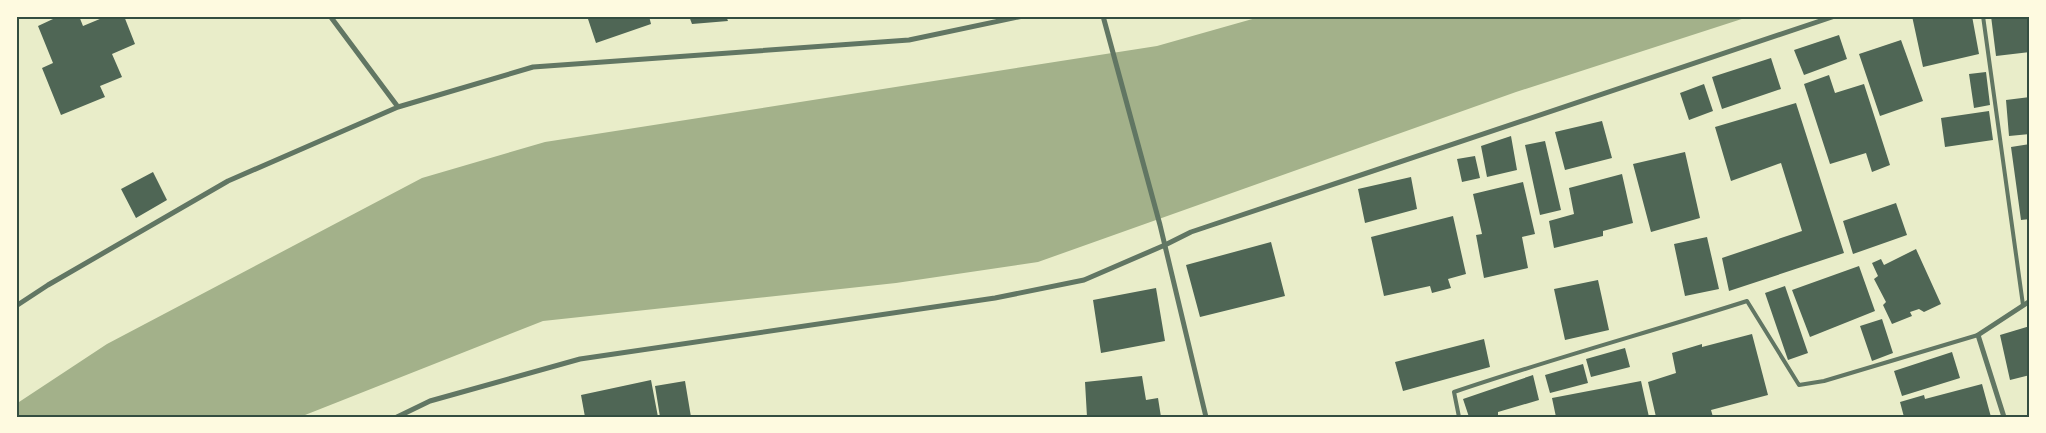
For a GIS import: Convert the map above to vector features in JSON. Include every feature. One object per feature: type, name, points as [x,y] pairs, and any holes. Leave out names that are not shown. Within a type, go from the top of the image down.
[{"type":"street","points":[[330,16],[398,107]]},
{"type":"street","points":[[16,306],[48,285],[228,181],[398,107],[533,66],[910,40],[1023,16]]},
{"type":"street","points":[[1103,16],[1160,225],[1206,417]]},
{"type":"street","points":[[397,417],[430,401],[580,359],[995,298],[1084,280],[1191,232],[1835,16]]},
{"type":"street","points":[[2004,417],[1978,335],[2030,301]]},
{"type":"lane","points":[[1983,16],[2023,305]]},
{"type":"lane","points":[[1459,417],[1454,392],[1542,362],[1624,340],[1747,301],[1799,386],[1824,381],[1978,335]]},
{"type":"shaded area","points":[[1263,16],[1751,16],[1516,92],[1038,262],[896,283],[543,321],[300,417],[16,417],[16,404],[107,344],[422,178],[545,142],[1157,46]]},
{"type":"building","points":[[52,16],[79,16],[83,26],[107,16],[124,16],[135,44],[112,54],[122,77],[100,86],[105,97],[61,115],[42,68],[53,63],[38,26],[53,19]]},
{"type":"building","points":[[587,16],[649,16],[651,24],[596,43]]},
{"type":"building","points":[[689,16],[726,16],[728,21],[692,24]]},
{"type":"building","points":[[1912,16],[1972,16],[1979,54],[1923,67]]},
{"type":"building","points":[[1991,16],[2030,16],[2030,52],[1996,56]]},
{"type":"building","points":[[1839,35],[1847,59],[1804,75],[1794,50]]},
{"type":"building","points":[[1901,40],[1923,101],[1880,116],[1859,54]]},
{"type":"building","points":[[1771,58],[1781,89],[1722,109],[1712,77]]},
{"type":"building","points":[[1986,72],[1990,105],[1974,108],[1969,74]]},
{"type":"building","points":[[1829,75],[1835,93],[1864,84],[1890,165],[1872,172],[1866,153],[1830,164],[1804,84]]},
{"type":"building","points":[[1704,84],[1713,111],[1689,120],[1680,93]]},
{"type":"building","points":[[2030,97],[2030,134],[2009,136],[2006,100]]},
{"type":"building","points":[[1796,103],[1844,253],[1729,291],[1722,258],[1802,231],[1781,163],[1731,181],[1715,127]]},
{"type":"building","points":[[1989,111],[1993,140],[1945,147],[1941,118]]},
{"type":"building","points":[[1602,121],[1612,158],[1565,170],[1555,132]]},
{"type":"building","points":[[1511,136],[1517,170],[1487,177],[1481,146]]},
{"type":"building","points":[[1545,141],[1561,210],[1540,215],[1525,145]]},
{"type":"building","points":[[2030,144],[2030,219],[2021,220],[2011,147]]},
{"type":"building","points":[[1685,152],[1700,218],[1651,232],[1633,164]]},
{"type":"building","points":[[1475,156],[1480,178],[1462,182],[1457,159]]},
{"type":"building","points":[[153,172],[167,200],[136,218],[121,189]]},
{"type":"building","points":[[1622,174],[1633,223],[1603,231],[1603,236],[1554,248],[1549,221],[1574,214],[1569,188]]},
{"type":"building","points":[[1411,177],[1417,209],[1365,223],[1358,189]]},
{"type":"building","points":[[1523,182],[1535,234],[1522,237],[1528,268],[1484,278],[1476,235],[1482,234],[1473,194]]},
{"type":"building","points":[[1896,203],[1907,235],[1853,254],[1843,221]]},
{"type":"building","points":[[1453,216],[1466,274],[1448,279],[1451,288],[1432,293],[1430,286],[1384,296],[1371,237]]},
{"type":"building","points":[[1707,237],[1719,289],[1685,296],[1674,244]]},
{"type":"building","points":[[1271,242],[1285,296],[1200,317],[1186,265]]},
{"type":"building","points":[[1916,249],[1941,304],[1924,312],[1919,309],[1910,312],[1912,316],[1892,324],[1883,305],[1886,302],[1874,279],[1878,276],[1872,263],[1881,259],[1884,265]]},
{"type":"building","points":[[1859,266],[1875,311],[1810,337],[1792,290]]},
{"type":"building","points":[[1598,280],[1609,330],[1565,340],[1554,289]]},
{"type":"building","points":[[1785,286],[1808,353],[1788,360],[1765,293]]},
{"type":"building","points":[[1156,288],[1165,341],[1101,353],[1093,300]]},
{"type":"building","points":[[1882,319],[1893,353],[1872,361],[1860,326]]},
{"type":"building","points":[[2030,326],[2030,375],[2010,380],[2000,335]]},
{"type":"building","points":[[1752,334],[1768,395],[1711,410],[1713,417],[1656,417],[1648,382],[1676,373],[1672,353],[1702,344],[1702,347]]},
{"type":"building","points":[[1484,339],[1490,367],[1403,391],[1395,362]]},
{"type":"building","points":[[1625,348],[1630,367],[1591,377],[1586,359]]},
{"type":"building","points":[[1952,352],[1960,378],[1902,396],[1894,371]]},
{"type":"building","points":[[1583,364],[1588,383],[1550,393],[1545,375]]},
{"type":"building","points":[[1533,375],[1539,400],[1498,412],[1498,415],[1494,417],[1469,417],[1463,399]]},
{"type":"building","points":[[1142,376],[1146,400],[1158,398],[1161,417],[1087,417],[1085,382]]},
{"type":"building","points":[[651,380],[658,417],[585,417],[581,395]]},
{"type":"building","points":[[685,381],[691,417],[660,417],[655,386]]},
{"type":"building","points":[[1641,381],[1649,417],[1556,417],[1552,398]]},
{"type":"building","points":[[1982,384],[1991,417],[1904,417],[1900,402],[1924,395],[1925,399]]}]
